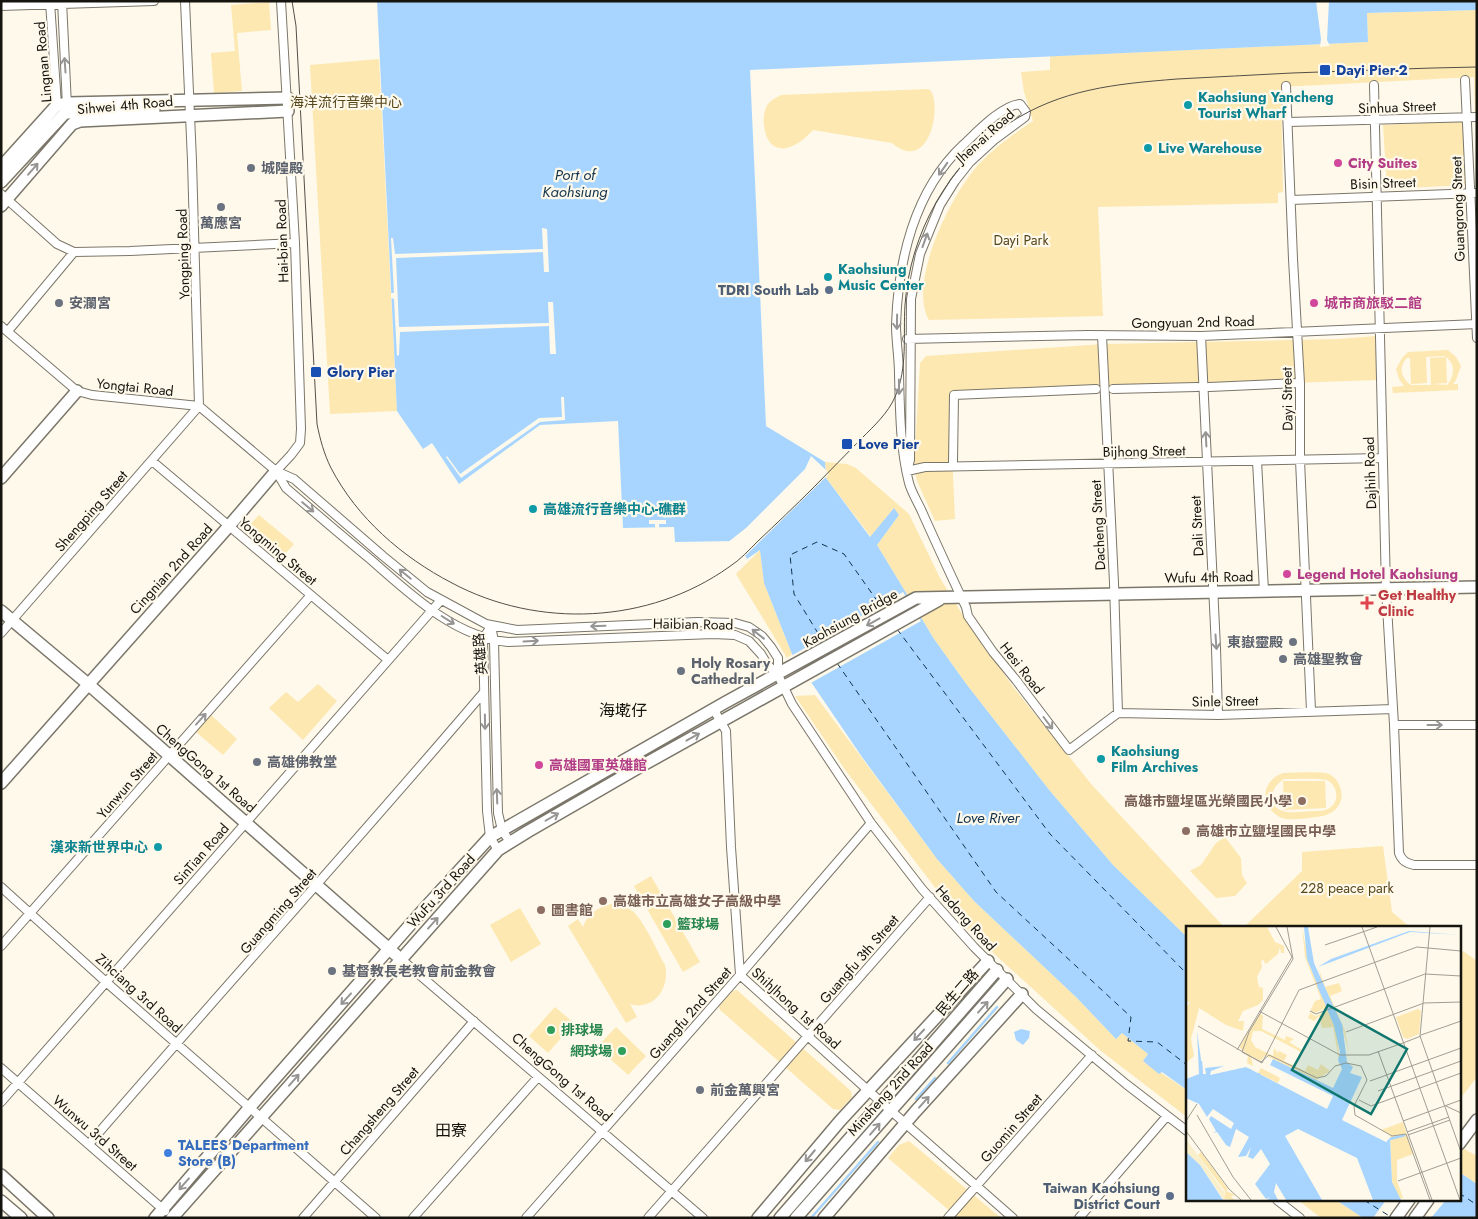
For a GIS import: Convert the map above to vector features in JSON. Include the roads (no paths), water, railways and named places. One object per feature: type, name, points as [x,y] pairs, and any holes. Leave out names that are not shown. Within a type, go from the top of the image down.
[{"type":"street","points":[[1,6],[154,1]]},
{"type":"street","name":"Yongping Road","points":[[185,1],[199,406]]},
{"type":"street","name":"Hai-bian Road","points":[[276,471],[300,443],[295,243],[281,1]]},
{"type":"street","name":"Lingnan Road","points":[[50,3],[63,107],[72,124]]},
{"type":"street","name":"Lingnan Road","points":[[62,3],[63,107]]},
{"type":"street","name":"Guangrong Street","points":[[1465,80],[1473,193],[1477,338]]},
{"type":"street","name":"Dajhih Road","points":[[1374,85],[1386,589],[1399,853],[1401,859],[1408,864],[1414,865],[1477,865]]},
{"type":"street","name":"Dayi Street","points":[[1286,86],[1300,383],[1300,460],[1311,711]]},
{"type":"street","name":"Sihwei 4th Road","points":[[1,166],[63,107],[190,108],[288,104]]},
{"type":"street","name":"Jhen-ai Road","points":[[897,339],[901,266],[912,226],[924,200],[941,171],[955,153],[976,132],[1011,105],[1020,104],[1026,112],[1025,117],[1000,135],[970,162],[940,205],[930,227],[917,270],[911,299],[909,340]]},
{"type":"street","name":"Sihwei 4th Road","points":[[1,182],[63,107]]},
{"type":"street","name":"Sihwei 4th Road","points":[[3,200],[72,124],[80,121],[190,108]]},
{"type":"street","name":"Sinhua Street","points":[[1288,122],[1477,117]]},
{"type":"street","name":"Bisin Street","points":[[1291,200],[1473,193]]},
{"type":"street","points":[[3,200],[57,244],[74,252],[295,243]]},
{"type":"street","points":[[4,329],[74,252]]},
{"type":"street","name":"Gongyuan 2nd Road","points":[[897,339],[1201,336],[1476,324]]},
{"type":"street","name":"Yongtai Road","points":[[4,329],[77,391],[92,395],[199,406]]},
{"type":"street","name":"Dacheng Street","points":[[1102,336],[1118,713]]},
{"type":"street","name":"Dali Street","points":[[1201,336],[1218,715]]},
{"type":"street","points":[[897,339],[903,454],[910,484],[962,598]]},
{"type":"street","points":[[907,471],[910,460],[909,340]]},
{"type":"street","points":[[1210,387],[1300,383]]},
{"type":"street","points":[[1114,389],[1197,387]]},
{"type":"street","points":[[953,462],[954,395],[1096,389]]},
{"type":"street","points":[[1,478],[77,391]]},
{"type":"street","points":[[199,406],[276,471]]},
{"type":"street","name":"Shengping Street","points":[[1,633],[199,406]]},
{"type":"street","name":"Bijhong Street","points":[[907,471],[925,467],[1382,458]]},
{"type":"street","name":"Yongming Street","points":[[152,461],[388,660]]},
{"type":"street","points":[[1257,461],[1264,591]]},
{"type":"street","name":"Cingnian 2nd Road","points":[[1,783],[276,471]]},
{"type":"street","name":"Haibian Road","points":[[276,471],[294,479],[382,556],[427,592],[474,619],[492,626],[517,630],[697,622],[736,623],[749,627],[762,636],[771,647],[778,658],[778,675]]},
{"type":"street","name":"Haibian Road","points":[[276,471],[286,488],[420,602],[469,633],[483,639],[508,642],[630,636],[735,635],[749,641],[778,675]]},
{"type":"street","name":"Wufu 4th Road","points":[[918,604],[942,598],[1477,587]]},
{"type":"street","name":"Yunwun Street","points":[[1,946],[311,595]]},
{"type":"street","name":"Hesi Road","points":[[962,598],[968,616],[993,652],[1069,750],[1118,713]]},
{"type":"street","name":"SinTian Road","points":[[1,1102],[441,600]]},
{"type":"street","name":"Kaohsiung Bridge","points":[[778,675],[918,604]]},
{"type":"street","name":"Kaohsiung Bridge","points":[[805,675],[918,604]]},
{"type":"street","name":"ChengGong 1st Road","points":[[1,611],[88,684],[390,950],[703,1218]]},
{"type":"street","name":"英雄路","points":[[492,626],[483,639],[487,811],[490,838],[498,850]]},
{"type":"street","name":"英雄路","points":[[492,626],[494,641],[498,813],[502,830],[510,842]]},
{"type":"street","name":"WuFu 3rd Road","points":[[159,1213],[250,1107],[490,838],[778,675]]},
{"type":"street","name":"Hedong Road","points":[[778,675],[792,704],[872,823],[930,897],[988,961],[1036,1009],[1186,1130]]},
{"type":"street","name":"WuFu 3rd Road","points":[[172,1218],[498,850],[805,675]]},
{"type":"street","name":"Guangming Street","points":[[88,1144],[317,886],[484,692]]},
{"type":"street","name":"Sinle Street","points":[[1118,713],[1218,715],[1393,709]]},
{"type":"street","name":"ShihJhong 1st Road","points":[[714,710],[726,731],[731,847],[740,975],[1013,1218]]},
{"type":"street","points":[[1394,725],[1477,725]]},
{"type":"street","name":"Guangfu 2nd Street","points":[[526,1218],[872,823]]},
{"type":"street","name":"Zihciang 3rd Road","points":[[1,887],[106,982],[376,1218]]},
{"type":"street","name":"Guangfu 3th Street","points":[[648,1218],[930,897]]},
{"type":"street","points":[[758,1218],[868,1090],[988,961]]},
{"type":"street","name":"民生二路","points":[[881,1102],[997,970]]},
{"type":"street","name":"Minsheng 2nd Road","points":[[796,1218],[1007,979]]},
{"type":"street","points":[[824,1218],[1022,994]]},
{"type":"street","name":"Changsheng Street","points":[[303,1218],[474,1021]]},
{"type":"street","name":"Guomin Street","points":[[948,1218],[1092,1055]]},
{"type":"street","name":"Wunwu 3rd Street","points":[[1,1068],[88,1144],[159,1213],[172,1218]]},
{"type":"street","points":[[413,1218],[538,1077]]},
{"type":"street","name":"Minsheng 2nd Road","points":[[780,1218],[881,1102]]},
{"type":"street","points":[[1079,1218],[1167,1116]]},
{"type":"street","points":[[1460,1143],[1477,1120]]},
{"type":"street","points":[[1,1175],[48,1218]]},
{"type":"street","points":[[1,1185],[39,1218]]},
{"type":"street","points":[[1,1201],[21,1218]]},
{"type":"street","points":[[1280,1202],[1300,1218]]},
{"type":"street","points":[[1396,1218],[1408,1202]]},
{"type":"street","points":[[1415,1218],[1427,1202]]},
{"type":"street","points":[[1,1210],[10,1218]]},
{"type":"water","name":"Port of Kaohsiung","points":[[377,1],[1477,1],[1477,10],[1367,13],[1368,42],[750,70],[766,426],[825,462],[826,478],[870,537],[894,508],[899,515],[877,545],[934,639],[967,685],[1050,791],[1113,865],[1186,936],[1186,1089],[1162,1072],[1159,1074],[1143,1061],[1148,1054],[1122,1033],[1116,1039],[1077,998],[974,901],[937,859],[862,757],[792,654],[764,583],[760,550],[747,559],[736,541],[675,542],[674,527],[623,528],[618,421],[540,425],[459,484],[432,443],[423,449],[397,411]]},
{"type":"water","points":[[1021,1029],[1030,1031],[1029,1038],[1023,1045],[1016,1040],[1014,1032]]},
{"type":"water","points":[[1460,1173],[1477,1184],[1477,1218],[1363,1218],[1339,1202],[1460,1202]]},
{"type":"waterway","points":[[948,1063],[997,1007]]},
{"type":"waterway","points":[[916,1099],[935,1078]]},
{"type":"waterway","points":[[811,1218],[878,1142]]},
{"type":"tram line","points":[[292,1],[296,26],[317,424],[322,446],[331,468],[354,503],[368,520],[399,548],[434,573],[485,598],[520,608],[556,613],[593,614],[629,609],[664,600],[698,586],[741,558],[876,424],[892,403],[902,375],[908,278],[924,227],[950,180],[967,159],[1008,124],[1028,112],[1048,103],[1089,90],[1132,83],[1292,73],[1477,67]]},
{"type":"place","name":"Dayi Pier-2","points":[[1325,70]]},
{"type":"place","name":"Kaohsiung Yancheng Tourist Wharf","points":[[1188,105]]},
{"type":"place","name":"Live Warehouse","points":[[1148,148]]},
{"type":"place","name":"City Suites","points":[[1338,163]]},
{"type":"place","name":"城隍殿","points":[[251,168]]},
{"type":"place","name":"萬應宮","points":[[221,207]]},
{"type":"place","name":"Kaohsiung Music Center","points":[[828,277]]},
{"type":"place","name":"TDRI South Lab","points":[[829,290]]},
{"type":"place","name":"安瀾宮","points":[[59,303]]},
{"type":"place","name":"城市商旅駁二館","points":[[1314,303]]},
{"type":"place","name":"Glory Pier","points":[[316,372]]},
{"type":"place","name":"Love Pier","points":[[847,444]]},
{"type":"place","name":"高雄流行音樂中心-礁群","points":[[533,509]]},
{"type":"place","name":"Legend Hotel Kaohsiung","points":[[1287,574]]},
{"type":"place","name":"Get Healthy Clinic","points":[[1367,603]]},
{"type":"place","name":"東嶽靈殿","points":[[1293,642]]},
{"type":"place","name":"高雄聖教會","points":[[1283,659]]},
{"type":"place","name":"Holy Rosary Cathedral","points":[[681,671]]},
{"type":"place","name":"Kaohsiung Film Archives","points":[[1101,759]]},
{"type":"place","name":"高雄佛教堂","points":[[257,762]]},
{"type":"place","name":"高雄國軍英雄館","points":[[539,765]]},
{"type":"place","name":"高雄市鹽埕區光榮國民小學","points":[[1302,801]]},
{"type":"place","name":"高雄市立鹽埕國民中學","points":[[1186,831]]},
{"type":"place","name":"漢來新世界中心","points":[[158,847]]},
{"type":"place","name":"高雄市立高雄女子高級中學","points":[[603,901]]},
{"type":"place","name":"圖書館","points":[[541,910]]},
{"type":"place","name":"籃球場","points":[[667,924]]},
{"type":"place","name":"基督教長老教會前金教會","points":[[332,971]]},
{"type":"place","name":"排球場","points":[[551,1030]]},
{"type":"place","name":"網球場","points":[[622,1051]]},
{"type":"place","name":"前金萬興宮","points":[[700,1090]]},
{"type":"place","name":"TALEES Department Store (B)","points":[[168,1153]]},
{"type":"place","name":"Taiwan Kaohsiung District Court","points":[[1170,1196]]},
{"type":"district","name":"海墘仔","points":[[623,710]]},
{"type":"district","name":"田寮","points":[[451,1130]]},
{"type":"park label","name":"海洋流行音樂中心","points":[[346,102]]},
{"type":"park label","name":"Dayi Park","points":[[1021,240]]},
{"type":"park label","name":"228 peace park","points":[[1347,888]]},
{"type":"water label","name":"Love River","points":[[988,818]]}]
